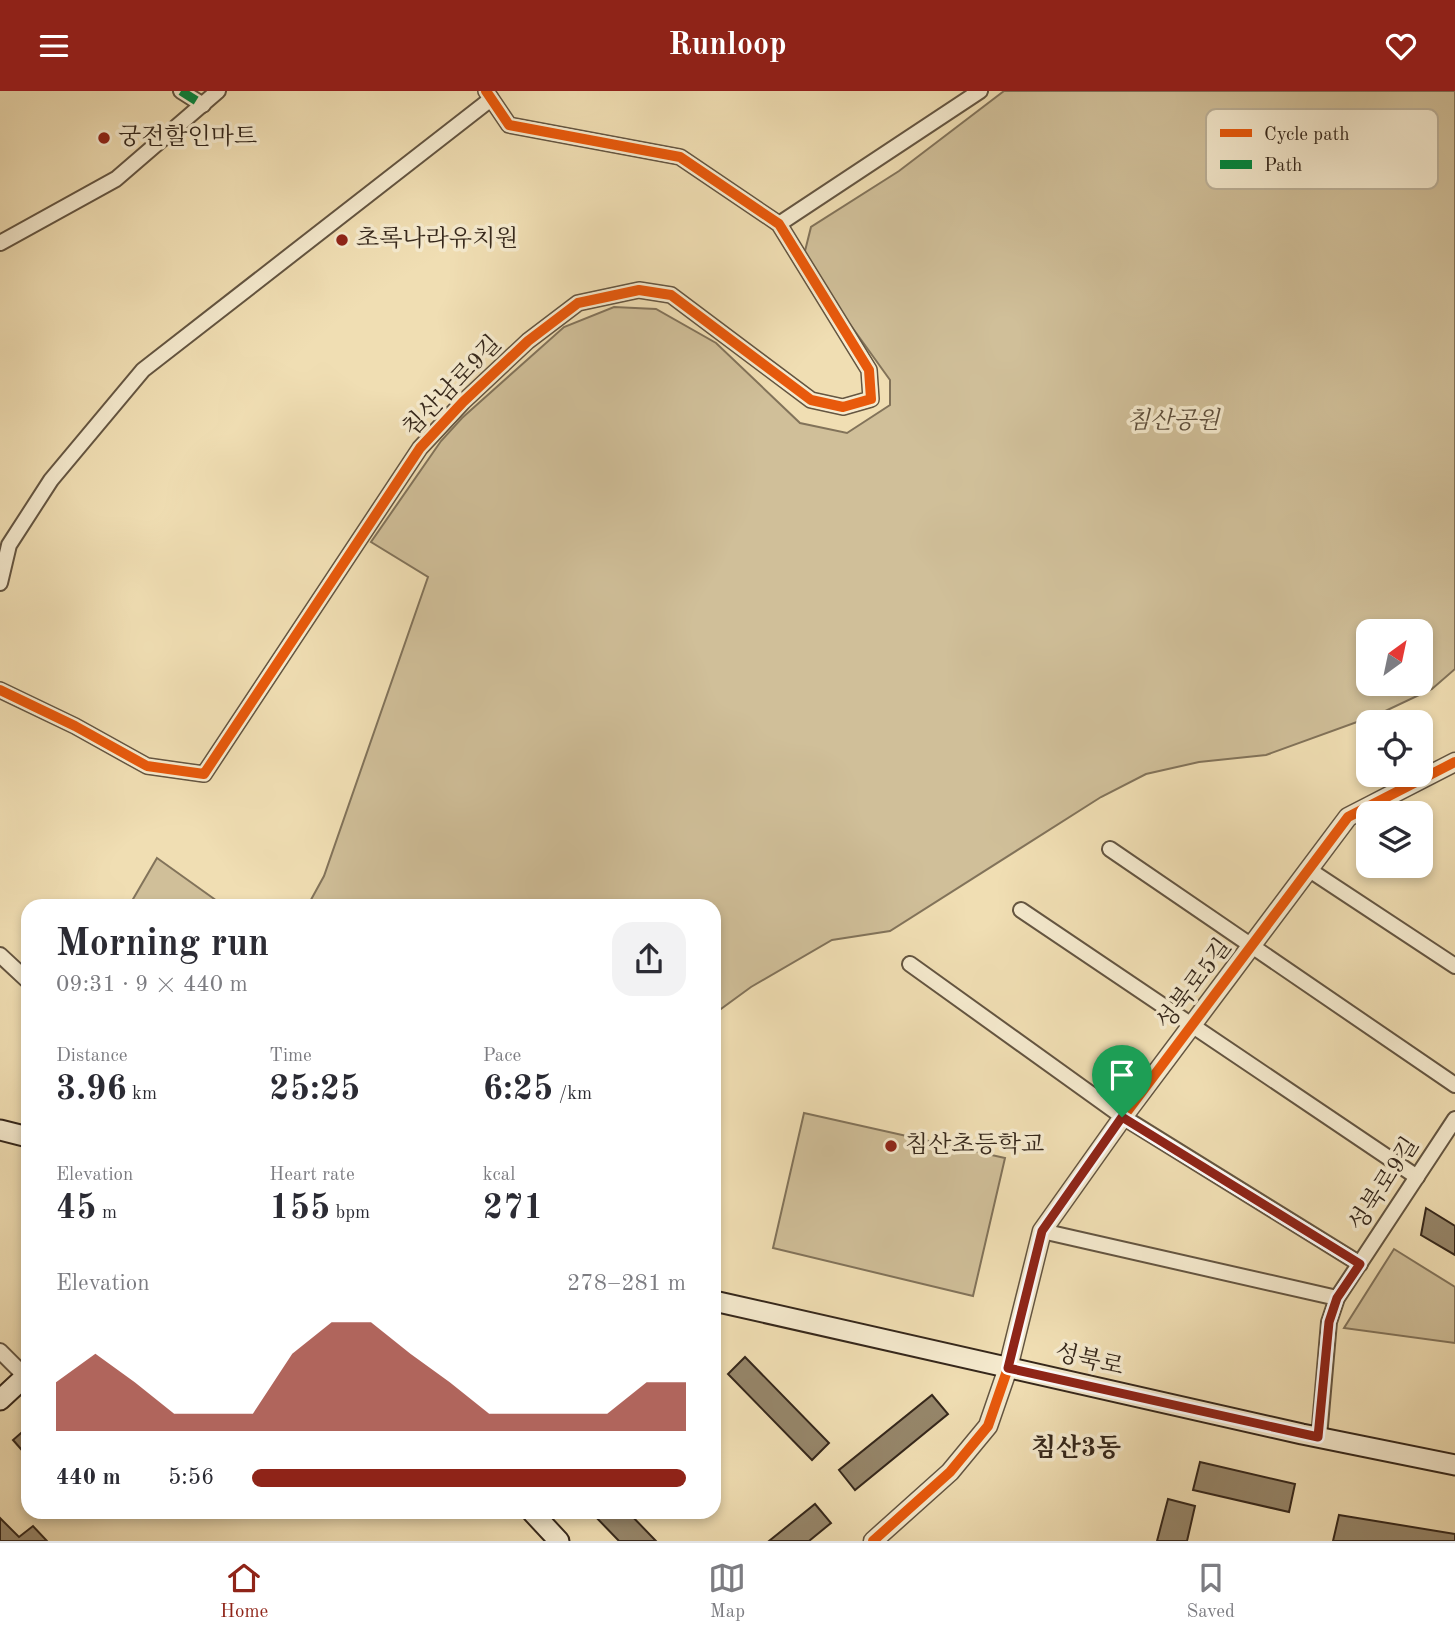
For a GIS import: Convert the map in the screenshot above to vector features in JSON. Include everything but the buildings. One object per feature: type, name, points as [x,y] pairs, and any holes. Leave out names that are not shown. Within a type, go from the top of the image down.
[{"type":"main road","points":[[0,1131],[21,1136]]},
{"type":"main road","name":"성북로","points":[[721,1303],[1318,1437],[1455,1465]]},
{"type":"main road","points":[[0,1400],[21,1381]]},
{"type":"main road","points":[[539,1519],[559,1541]]},
{"type":"street","points":[[181,91],[203,105]]},
{"type":"street","points":[[0,243],[116,179],[218,91]]},
{"type":"street","points":[[0,583],[9,545],[51,480],[143,370],[489,95],[509,125],[680,157],[779,224],[980,91]]},
{"type":"street","name":"침산남로9길","points":[[0,689],[147,766],[204,774],[420,448],[467,398],[528,341],[578,303],[639,290],[671,295],[811,400],[843,407],[871,399],[869,370],[779,224]]},
{"type":"street","name":"성북로5길","points":[[873,1541],[950,1472],[988,1426],[1008,1368],[1042,1231],[1122,1117],[1348,817],[1455,762]]},
{"type":"street","name":"성북로5길","points":[[1110,849],[1455,1085]]},
{"type":"street","points":[[1308,869],[1455,966]]},
{"type":"street","name":"성북로5길","points":[[1021,910],[1417,1177]]},
{"type":"street","points":[[0,955],[21,974]]},
{"type":"street","points":[[910,964],[1122,1117],[1360,1264]]},
{"type":"street","name":"성북로9길","points":[[1318,1437],[1329,1322],[1337,1298],[1455,1119]]},
{"type":"street","points":[[1042,1231],[1337,1298]]},
{"type":"street","points":[[0,1351],[21,1370]]},
{"type":"green space","name":"침산공원","points":[[1004,91],[1455,91],[1455,669],[1433,688],[1433,619],[1356,619],[1356,697],[1415,697],[1387,710],[1356,710],[1356,722],[1266,755],[1199,762],[1146,774],[1101,797],[890,931],[832,940],[751,987],[721,1009],[721,899],[311,899],[324,876],[428,577],[371,542],[441,441],[462,418],[564,327],[614,307],[656,309],[716,343],[800,423],[847,433],[890,405],[890,380],[803,259],[811,227],[899,171]]},
{"type":"green space","points":[[157,858],[214,899],[133,899]]},
{"type":"green space","points":[[804,1113],[1005,1158],[973,1296],[773,1248]]},
{"type":"green space","points":[[1394,1249],[1455,1287],[1455,1343],[1344,1328]]},
{"type":"marked path","points":[[181,91],[203,105]]},
{"type":"cycle path","points":[[0,690],[75,726],[147,766],[204,774],[420,448],[463,402],[528,341],[578,303],[639,290],[671,295],[811,400],[843,407],[871,399],[869,370],[779,224],[680,157],[509,125],[486,91]]},
{"type":"cycle path","points":[[873,1541],[950,1472],[988,1426],[1008,1368],[1042,1231],[1123,1117],[1348,817],[1455,762]]},
{"type":"place","name":"궁전할인마트","points":[[104,138]]},
{"type":"place","name":"초록나라유치원","points":[[342,240]]},
{"type":"place","name":"침산초등학교","points":[[891,1146]]},
{"type":"district","name":"침산3동","points":[[1076,1449]]},
{"type":"route","points":[[1122,1117],[1360,1264],[1337,1298],[1329,1322],[1318,1437],[1008,1368],[1042,1231],[1122,1117]]}]
